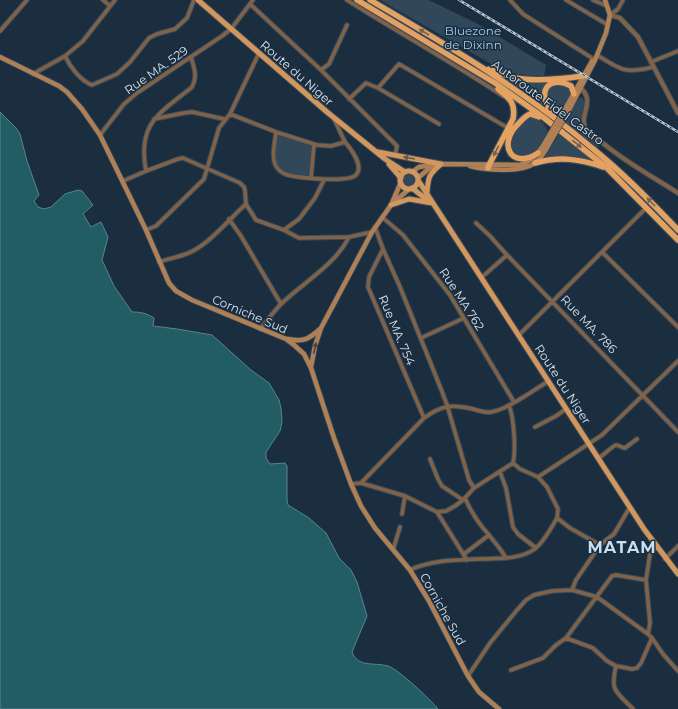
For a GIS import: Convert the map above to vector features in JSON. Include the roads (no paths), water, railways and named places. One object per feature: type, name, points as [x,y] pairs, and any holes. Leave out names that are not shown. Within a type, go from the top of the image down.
[{"type":"highway","name":"Autoroute Fidel Castro","points":[[357,0],[495,83],[549,122],[607,168],[678,240]]},
{"type":"highway","name":"Autoroute Fidel Castro","points":[[370,0],[477,64],[512,87],[563,125],[630,181],[678,230]]},
{"type":"highway","points":[[477,64],[514,78],[534,80],[583,76]]},
{"type":"highway","points":[[470,69],[505,95],[515,108],[513,119],[489,167]]},
{"type":"highway","points":[[560,78],[578,90]]},
{"type":"highway","points":[[563,125],[548,109],[544,100],[546,88],[553,83],[561,82],[578,90]]},
{"type":"highway","points":[[538,153],[525,159],[516,158],[508,148],[508,137],[511,130],[530,114],[549,122]]},
{"type":"highway","points":[[535,163],[554,159],[579,159],[607,168]]},
{"type":"main road","name":"Route du Niger","points":[[198,0],[334,118],[385,159],[405,172]]},
{"type":"main road","points":[[377,152],[442,164],[476,164],[489,167],[520,169],[535,163],[542,156],[596,56],[608,25],[610,15],[605,0]]},
{"type":"main road","points":[[578,90],[583,76],[596,56]]},
{"type":"main road","name":"Corniche Sud","points":[[0,58],[59,86],[67,92],[82,109],[100,135],[146,230],[169,283],[176,291],[192,300],[286,339],[304,354],[311,368],[323,409],[352,484],[365,512],[375,528],[410,570],[429,601],[468,676],[479,692],[499,709]]},
{"type":"main road","points":[[489,167],[520,165],[528,162],[538,153],[552,136]]},
{"type":"main road","name":"Route du Niger","points":[[385,159],[401,180]]},
{"type":"main road","points":[[412,172],[419,167],[442,164]]},
{"type":"main road","points":[[427,194],[431,172],[442,164]]},
{"type":"main road","points":[[311,368],[315,346],[321,328],[374,229],[392,205],[417,185],[418,179],[422,173],[434,165]]},
{"type":"main road","points":[[392,205],[405,172],[412,172],[417,175],[418,179]]},
{"type":"main road","name":"Route du Niger","points":[[418,179],[432,203],[549,381],[566,410],[665,559],[678,574]]},
{"type":"main road","points":[[401,180],[404,187],[411,189]]},
{"type":"main road","name":"Route du Niger","points":[[411,189],[432,203]]},
{"type":"main road","points":[[392,205],[410,199],[432,203]]},
{"type":"main road","points":[[286,339],[303,340],[311,338],[321,328]]},
{"type":"street","points":[[0,31],[27,0]]},
{"type":"street","points":[[103,0],[110,6]]},
{"type":"street","points":[[33,74],[65,56],[83,41],[115,0]]},
{"type":"street","points":[[65,56],[69,65],[87,83],[92,85],[117,74],[130,62],[149,38],[175,29],[187,18],[194,0]]},
{"type":"street","name":"Rue MA. 529","points":[[100,135],[124,104],[137,93],[231,29],[253,0]]},
{"type":"street","points":[[347,0],[480,81],[504,97],[515,108]]},
{"type":"street","points":[[510,0],[523,14],[596,56],[624,70],[634,71],[653,67]]},
{"type":"street","points":[[566,0],[608,25]]},
{"type":"street","points":[[593,0],[607,6]]},
{"type":"street","points":[[610,15],[618,8],[623,0]]},
{"type":"street","points":[[250,4],[322,70],[397,146],[395,156]]},
{"type":"street","points":[[610,15],[620,18],[638,37],[678,113]]},
{"type":"street","points":[[322,70],[329,64],[347,25]]},
{"type":"street","points":[[651,62],[678,51]]},
{"type":"street","points":[[146,230],[156,226],[204,179],[219,128],[224,119],[230,114],[259,53]]},
{"type":"street","points":[[146,171],[144,159],[145,136],[148,128],[153,119],[192,87],[195,81],[196,72],[190,57]]},
{"type":"street","points":[[378,88],[399,64],[508,128]]},
{"type":"street","points":[[350,99],[366,82],[439,124]]},
{"type":"street","points":[[578,90],[584,95],[588,102],[584,124],[587,130],[614,152],[678,193]]},
{"type":"street","points":[[153,119],[192,112],[224,119]]},
{"type":"street","points":[[230,114],[276,132],[314,144],[331,146],[345,142]]},
{"type":"street","points":[[276,132],[274,160],[279,171],[286,174],[324,180],[351,178],[355,176],[358,171],[354,153],[345,142],[334,118]]},
{"type":"street","points":[[311,178],[314,144]]},
{"type":"street","points":[[123,181],[183,158],[240,182],[244,187],[246,204],[256,220],[284,230],[299,238],[349,237],[374,229],[400,287],[447,405],[469,480],[474,488]]},
{"type":"street","points":[[284,230],[300,219],[315,198],[324,180]]},
{"type":"street","points":[[159,262],[195,250],[214,235],[246,204]]},
{"type":"street","points":[[519,335],[646,208]]},
{"type":"street","name":"Rue MA 762","points":[[382,217],[403,235],[450,295],[514,402]]},
{"type":"street","points":[[229,219],[241,236],[281,304]]},
{"type":"street","name":"Rue MA. 786","points":[[476,223],[678,432]]},
{"type":"street","points":[[260,329],[281,304],[344,248],[349,237]]},
{"type":"street","name":"Rue MA. 754","points":[[383,249],[370,277],[368,287],[424,418]]},
{"type":"street","points":[[602,252],[678,327]]},
{"type":"street","points":[[482,277],[507,255]]},
{"type":"street","points":[[421,338],[464,318]]},
{"type":"street","points":[[538,477],[602,435],[678,361]]},
{"type":"street","points":[[362,483],[424,418],[430,414],[447,405],[461,406],[487,413],[499,410],[549,381]]},
{"type":"street","points":[[437,512],[446,511],[464,499],[474,488],[513,463],[515,455],[512,412],[509,405]]},
{"type":"street","points":[[535,427],[566,410]]},
{"type":"street","points":[[599,458],[608,452],[613,446],[625,448],[637,439]]},
{"type":"street","points":[[430,459],[442,486],[464,499],[472,513],[500,547],[506,558]]},
{"type":"street","points":[[410,570],[419,566],[433,563],[519,556],[536,548],[546,536],[557,518],[558,509],[547,487],[538,477],[520,469],[513,463]]},
{"type":"street","points":[[500,472],[506,488],[513,527],[518,534],[536,548]]},
{"type":"street","points":[[352,484],[362,483],[405,496],[437,512],[464,554],[466,560]]},
{"type":"street","points":[[402,514],[405,496]]},
{"type":"street","points":[[572,590],[576,580],[600,545],[614,534],[630,507]]},
{"type":"street","points":[[557,518],[570,528],[600,545]]},
{"type":"street","points":[[393,550],[400,527]]},
{"type":"street","points":[[464,554],[489,535]]},
{"type":"street","points":[[665,559],[678,546]]},
{"type":"street","points":[[648,634],[650,623],[646,580],[650,554],[657,547]]},
{"type":"street","points":[[511,670],[543,658],[556,645],[566,638],[612,576],[616,575],[646,580]]},
{"type":"street","points":[[468,676],[490,643],[526,600],[534,595],[546,592],[572,590],[597,597],[648,634],[678,671]]},
{"type":"street","points":[[566,638],[593,648],[607,661],[616,666],[632,669],[637,668],[641,663],[652,638]]},
{"type":"street","points":[[616,666],[613,686],[616,692],[633,709]]},
{"type":"railway","points":[[459,0],[678,132]]},
{"type":"district","name":"MATAM","points":[[622,547]]},
{"type":"park label","name":"Bluezone de Dixinn","points":[[473,37]]}]
